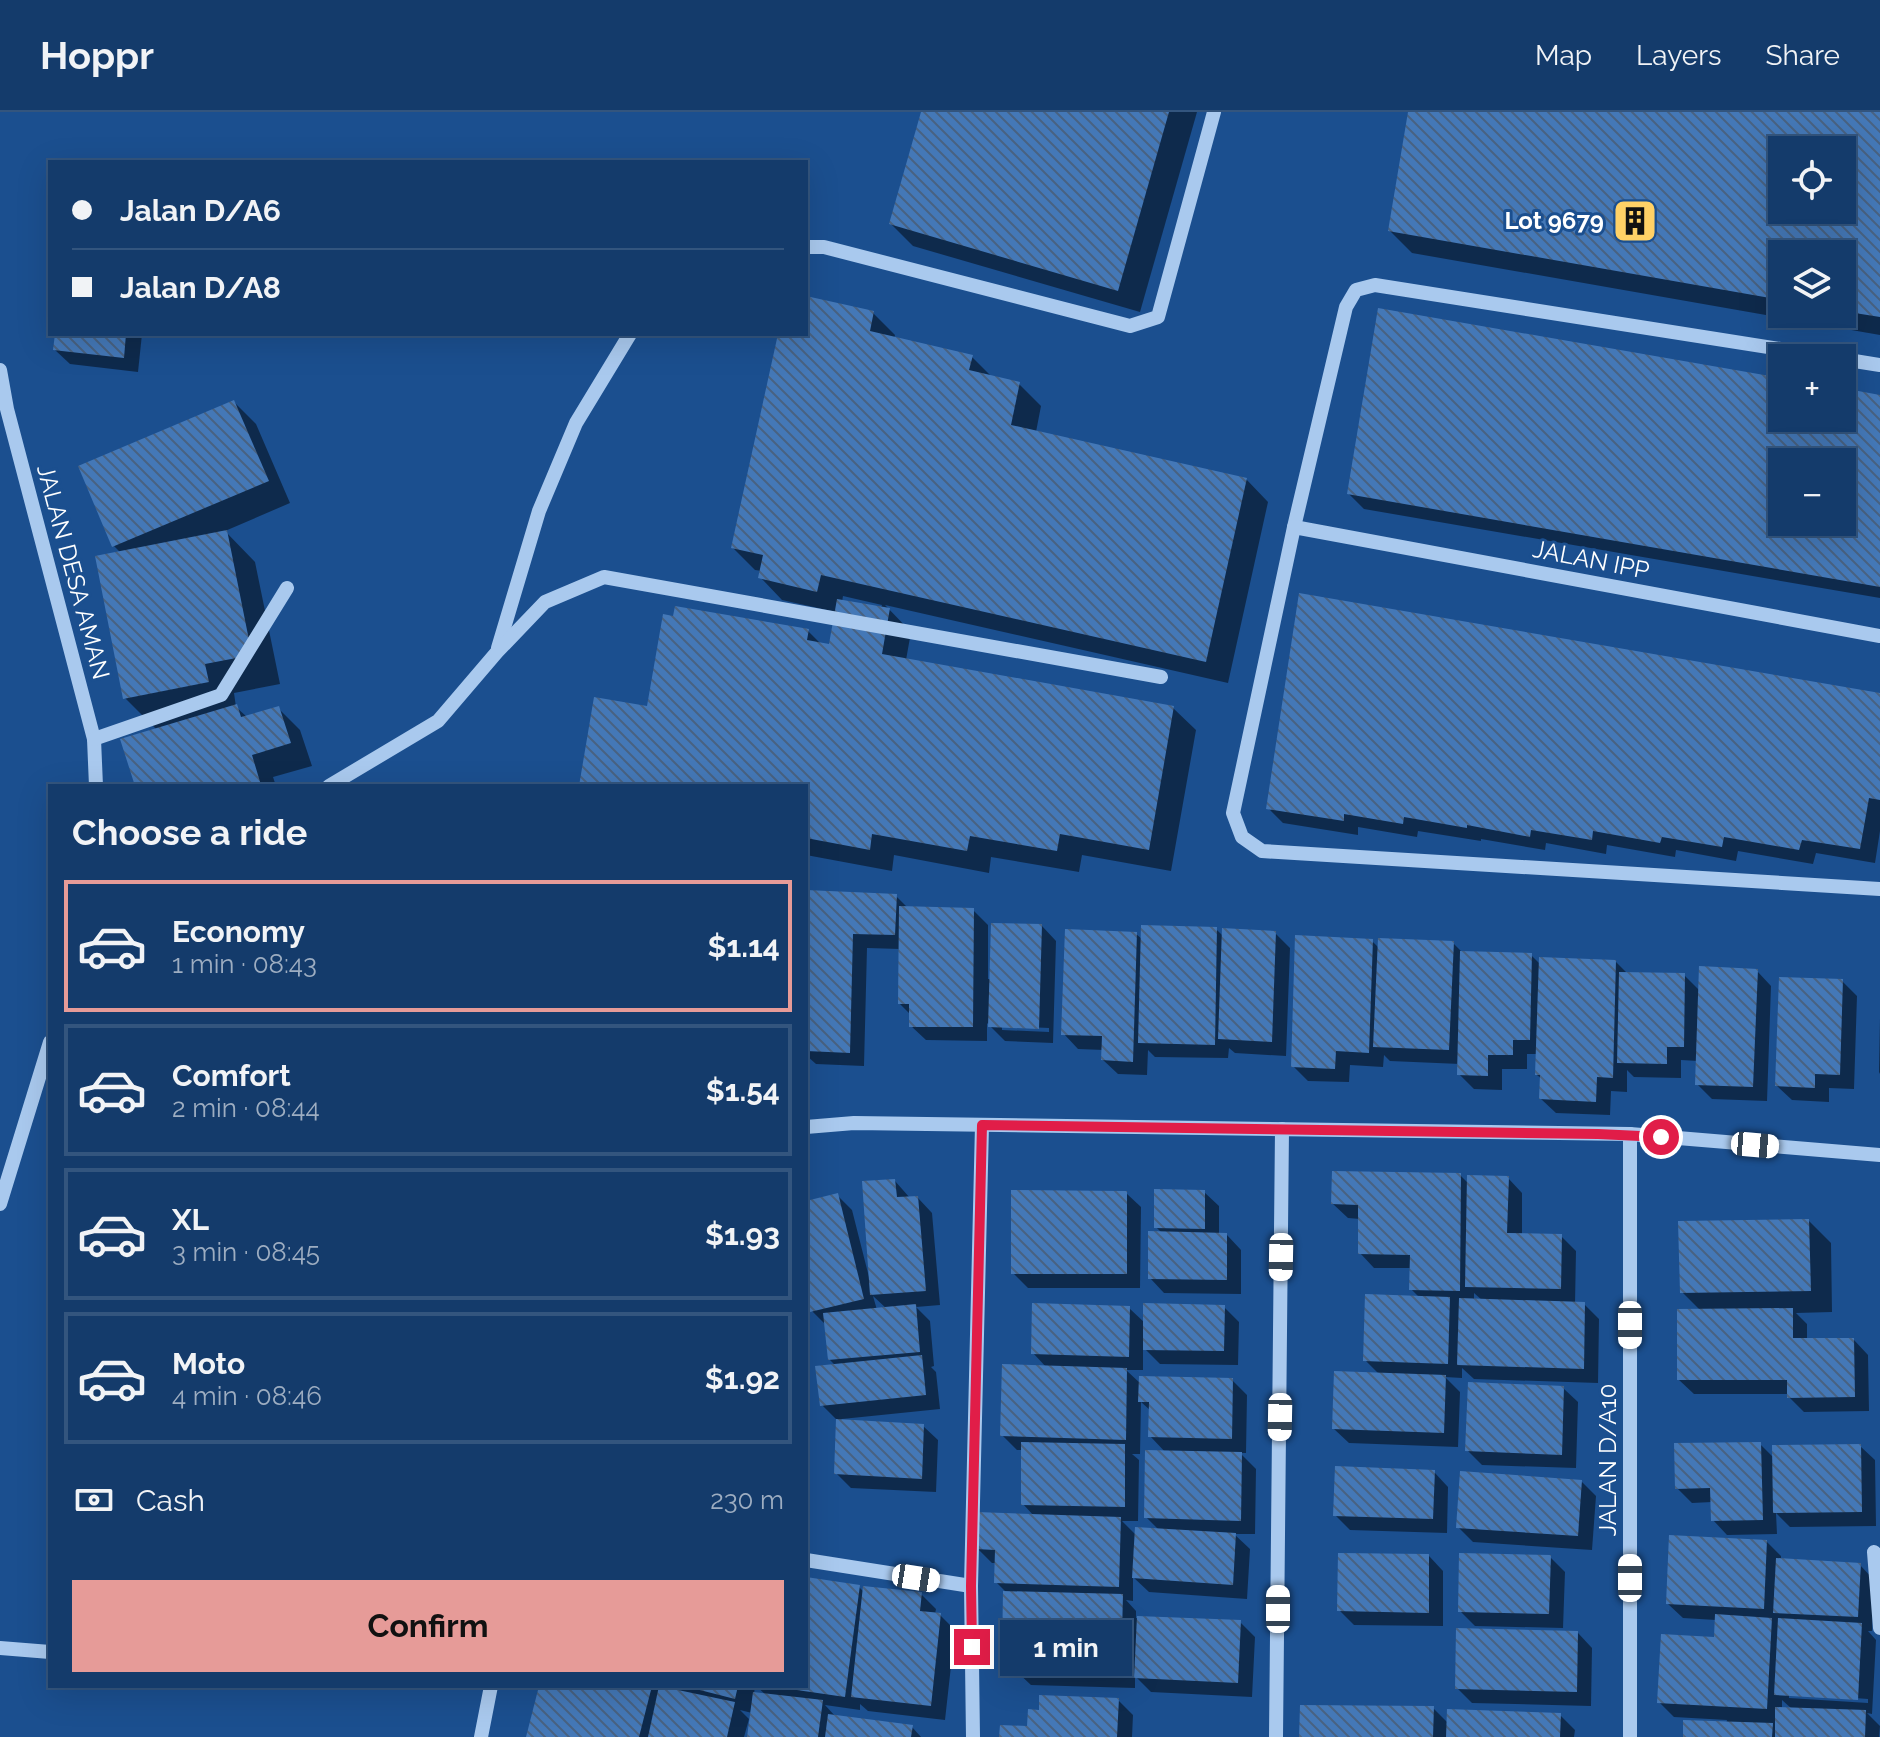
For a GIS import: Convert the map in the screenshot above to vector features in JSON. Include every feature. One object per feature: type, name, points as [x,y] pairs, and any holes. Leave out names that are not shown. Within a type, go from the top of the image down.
[{"type":"street","points":[[808,247],[824,247],[1130,326],[1158,317],[1214,112]]},
{"type":"street","points":[[1768,347],[1375,285],[1356,290],[1346,307],[1294,527],[1233,813],[1242,837],[1262,851],[1880,889]]},
{"type":"street","points":[[497,652],[539,511],[576,423],[629,336]]},
{"type":"street","points":[[1856,361],[1880,365]]},
{"type":"street","name":"JALAN DESA AMAN","points":[[0,370],[7,409],[94,739],[96,784]]},
{"type":"street","name":"JALAN IPP","points":[[1294,527],[1880,636]]},
{"type":"street","points":[[332,784],[438,721],[545,602],[604,577],[1161,677]]},
{"type":"street","points":[[94,739],[221,695],[287,588]]},
{"type":"street","points":[[0,1203],[48,1048]]},
{"type":"street","points":[[808,1127],[854,1123],[1630,1134],[1880,1155]]},
{"type":"street","points":[[973,1737],[971,1586],[982,1125]]},
{"type":"street","points":[[1276,1737],[1282,1129]]},
{"type":"street","name":"JALAN D/A10","points":[[1630,1134],[1630,1737]]},
{"type":"street","points":[[1874,1552],[1880,1628]]},
{"type":"street","points":[[808,1560],[971,1586]]},
{"type":"street","points":[[0,1648],[48,1652]]},
{"type":"street","points":[[481,1737],[491,1688]]},
{"type":"building","points":[[921,112],[1169,112],[1118,291],[889,224]]},
{"type":"building","name":"Lot 9679","points":[[1408,112],[1880,112],[1880,317],[1856,313],[1856,240],[1768,240],[1768,298],[1388,231]]},
{"type":"building","points":[[808,296],[874,311],[870,331],[973,355],[969,370],[1020,382],[1011,425],[1247,478],[1206,662],[821,575],[817,592],[758,578],[763,555],[731,548],[778,336],[808,336]]},
{"type":"building","points":[[1378,308],[1768,376],[1768,432],[1856,432],[1856,391],[1880,395],[1880,587],[1347,494]]},
{"type":"building","points":[[55,336],[126,336],[124,358],[53,350]]},
{"type":"building","points":[[234,400],[269,481],[112,547],[78,466]]},
{"type":"building","points":[[227,530],[252,655],[205,664],[209,682],[123,699],[95,556]]},
{"type":"building","points":[[1299,593],[1880,693],[1880,800],[1869,798],[1860,849],[1802,840],[1799,850],[1724,837],[1722,847],[1662,837],[1660,843],[1593,831],[1592,840],[1531,830],[1530,837],[1404,817],[1403,824],[1344,814],[1344,821],[1266,809]]},
{"type":"building","points":[[837,599],[890,608],[882,654],[1174,706],[1149,850],[1060,834],[1057,851],[970,836],[967,851],[872,834],[870,850],[808,838],[808,784],[579,784],[594,697],[647,706],[663,614],[673,616],[675,606],[809,629],[807,640],[829,644]]},
{"type":"building","points":[[237,704],[241,717],[279,706],[291,743],[252,755],[261,784],[134,784],[120,739]]},
{"type":"building","points":[[808,890],[897,894],[895,935],[853,934],[850,1053],[808,1051]]},
{"type":"building","points":[[899,906],[974,908],[973,1027],[909,1027],[909,1004],[898,1004]]},
{"type":"building","points":[[991,923],[1042,924],[1039,1029],[988,1027]]},
{"type":"building","points":[[1141,925],[1217,927],[1215,1045],[1138,1043]]},
{"type":"building","points":[[1222,928],[1276,931],[1272,1042],[1218,1039]]},
{"type":"building","points":[[1065,929],[1137,932],[1133,1062],[1101,1060],[1102,1036],[1061,1035]]},
{"type":"building","points":[[1295,935],[1373,939],[1369,1053],[1336,1051],[1335,1069],[1291,1067]]},
{"type":"building","points":[[1378,938],[1454,941],[1449,1050],[1373,1047]]},
{"type":"building","points":[[1460,951],[1532,953],[1530,1040],[1513,1040],[1513,1055],[1488,1055],[1488,1076],[1457,1075]]},
{"type":"building","points":[[1539,957],[1616,960],[1613,1078],[1597,1077],[1596,1102],[1539,1099],[1540,1075],[1535,1075]]},
{"type":"building","points":[[1699,966],[1758,969],[1753,1087],[1695,1085]]},
{"type":"building","points":[[1619,972],[1685,973],[1684,1047],[1667,1047],[1667,1064],[1617,1063]]},
{"type":"building","points":[[1779,977],[1843,979],[1840,1075],[1815,1074],[1815,1088],[1775,1086]]},
{"type":"building","points":[[1332,1171],[1461,1173],[1460,1291],[1409,1290],[1410,1255],[1358,1254],[1358,1205],[1331,1204]]},
{"type":"building","points":[[1467,1175],[1509,1176],[1507,1233],[1562,1234],[1561,1289],[1465,1287]]},
{"type":"building","points":[[895,1179],[897,1197],[918,1196],[926,1291],[870,1295],[862,1181]]},
{"type":"building","points":[[1154,1189],[1205,1190],[1205,1229],[1154,1228]]},
{"type":"building","points":[[1011,1190],[1127,1191],[1127,1274],[1011,1274]]},
{"type":"building","points":[[838,1193],[864,1299],[810,1312],[808,1200]]},
{"type":"building","points":[[1809,1219],[1811,1291],[1680,1293],[1678,1221]]},
{"type":"building","points":[[1148,1231],[1227,1233],[1227,1280],[1148,1279]]},
{"type":"building","points":[[1365,1294],[1450,1297],[1448,1364],[1363,1361]]},
{"type":"building","points":[[1459,1298],[1585,1302],[1584,1369],[1457,1365]]},
{"type":"building","points":[[1032,1303],[1130,1306],[1129,1357],[1031,1354]]},
{"type":"building","points":[[1143,1303],[1225,1305],[1224,1351],[1143,1350]]},
{"type":"building","points":[[916,1304],[920,1352],[828,1360],[823,1313]]},
{"type":"building","points":[[1793,1308],[1793,1338],[1854,1338],[1855,1397],[1787,1398],[1787,1380],[1677,1380],[1677,1309]]},
{"type":"building","points":[[922,1355],[926,1395],[820,1406],[815,1366]]},
{"type":"building","points":[[1002,1364],[1127,1368],[1126,1440],[1000,1436]]},
{"type":"building","points":[[1334,1371],[1446,1375],[1444,1433],[1332,1429]]},
{"type":"building","points":[[1139,1376],[1233,1378],[1232,1439],[1148,1437],[1149,1402],[1138,1402]]},
{"type":"building","points":[[1468,1382],[1564,1386],[1562,1455],[1465,1451]]},
{"type":"building","points":[[836,1419],[924,1424],[922,1479],[834,1474]]},
{"type":"building","points":[[1021,1442],[1125,1444],[1125,1507],[1021,1505]]},
{"type":"building","points":[[1761,1442],[1763,1520],[1711,1521],[1710,1488],[1675,1489],[1674,1443]]},
{"type":"building","points":[[1861,1444],[1862,1512],[1773,1513],[1772,1445]]},
{"type":"building","points":[[1145,1450],[1242,1452],[1241,1521],[1144,1518]]},
{"type":"building","points":[[1335,1466],[1435,1470],[1433,1519],[1333,1516]]},
{"type":"building","points":[[1460,1471],[1582,1480],[1578,1536],[1456,1528]]},
{"type":"building","points":[[976,1512],[1121,1517],[1119,1587],[994,1583],[995,1550],[975,1549]]},
{"type":"building","points":[[1135,1527],[1236,1533],[1233,1585],[1132,1578]]},
{"type":"building","points":[[1669,1535],[1767,1540],[1764,1609],[1666,1604]]},
{"type":"building","points":[[1338,1553],[1429,1554],[1429,1613],[1337,1611]]},
{"type":"building","points":[[1459,1553],[1551,1555],[1549,1614],[1458,1612]]},
{"type":"building","points":[[1776,1558],[1861,1563],[1858,1617],[1773,1613]]},
{"type":"building","points":[[808,1577],[860,1585],[845,1697],[783,1688],[808,1688]]},
{"type":"building","points":[[863,1586],[922,1592],[920,1611],[941,1613],[931,1706],[851,1697]]},
{"type":"building","points":[[1003,1591],[1123,1594],[1121,1674],[1014,1671],[1014,1652],[1002,1652]]},
{"type":"building","points":[[1715,1614],[1772,1618],[1767,1709],[1657,1703],[1661,1634],[1714,1637]]},
{"type":"building","points":[[1137,1616],[1241,1620],[1238,1683],[1134,1678]]},
{"type":"building","points":[[1778,1618],[1862,1623],[1858,1700],[1774,1695]]},
{"type":"building","points":[[1456,1628],[1578,1631],[1577,1692],[1455,1689]]},
{"type":"building","points":[[538,1688],[651,1688],[639,1737],[526,1737]]},
{"type":"building","points":[[659,1688],[735,1702],[727,1737],[648,1737]]},
{"type":"building","points":[[692,1688],[738,1688],[735,1699]]},
{"type":"building","points":[[753,1692],[823,1700],[818,1737],[747,1737]]},
{"type":"building","points":[[1039,1695],[1119,1698],[1117,1737],[999,1737],[1000,1725],[1027,1726],[1028,1709],[1039,1710]]},
{"type":"building","points":[[1300,1705],[1434,1706],[1433,1737],[1299,1737]]},
{"type":"building","points":[[1775,1707],[1866,1710],[1865,1737],[1775,1737]]},
{"type":"building","points":[[1447,1709],[1561,1713],[1560,1737],[1446,1737]]},
{"type":"building","points":[[828,1714],[913,1725],[911,1737],[825,1737]]},
{"type":"building","points":[[1683,1720],[1773,1723],[1772,1737],[1683,1737]]},
{"type":"place","name":"Lot 9679","points":[[1635,221]]},
{"type":"route","points":[[972,1647],[982,1125],[1630,1134],[1661,1137]]}]
